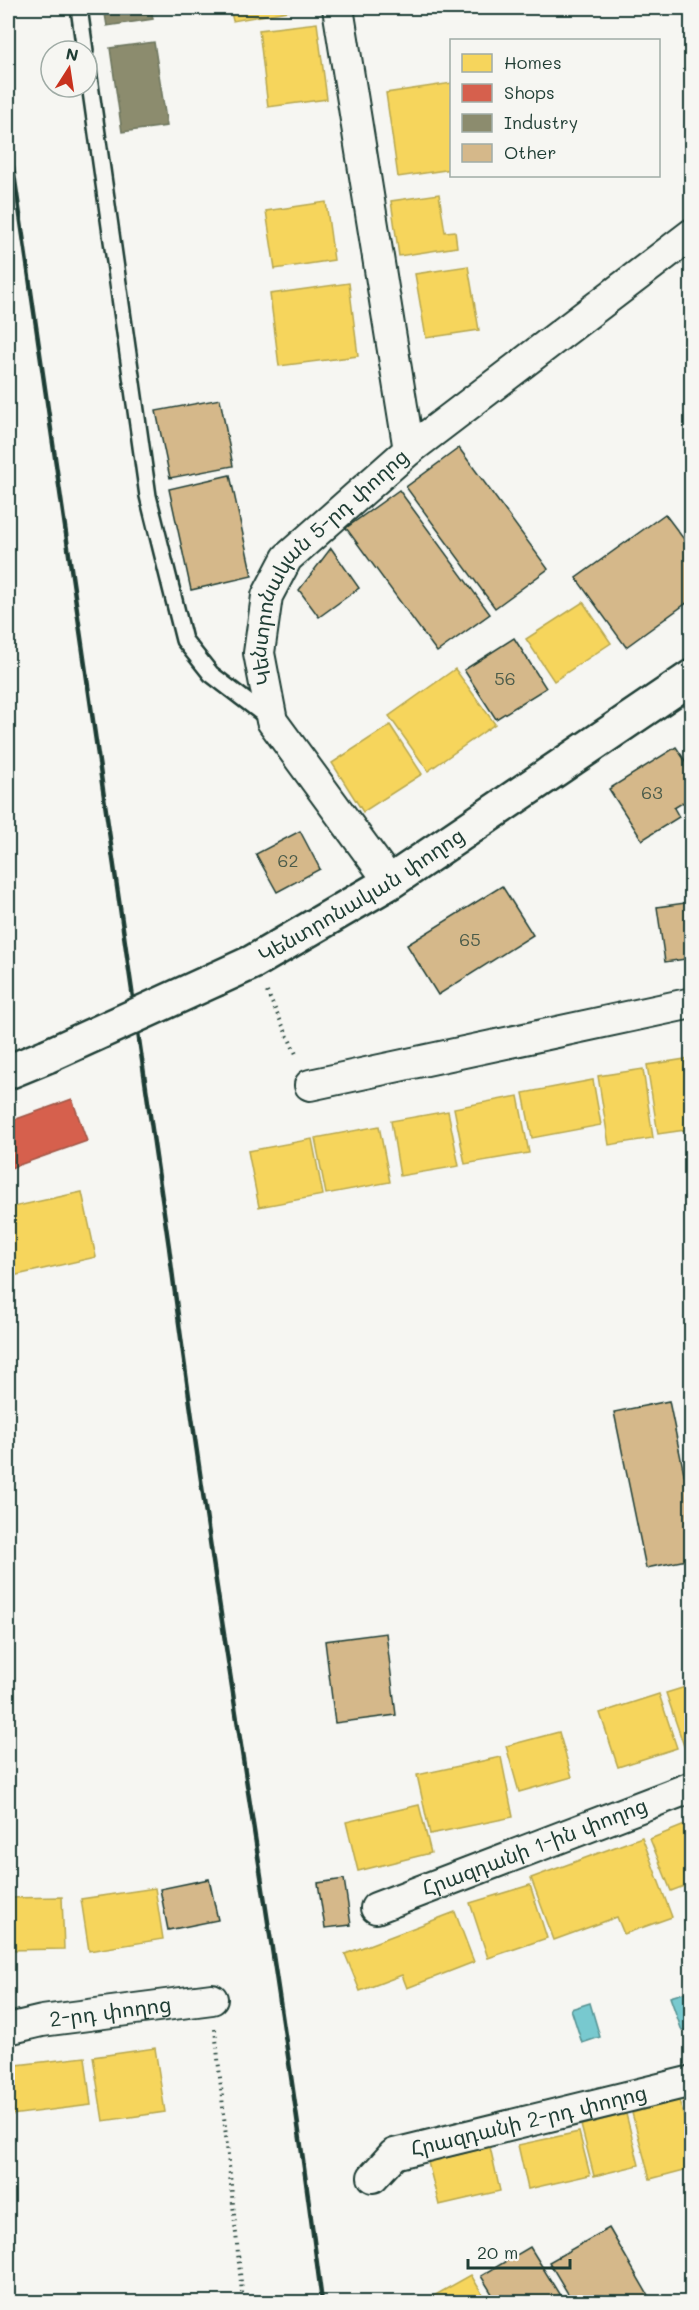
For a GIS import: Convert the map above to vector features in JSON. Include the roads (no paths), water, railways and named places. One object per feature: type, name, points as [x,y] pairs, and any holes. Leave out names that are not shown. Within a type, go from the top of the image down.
[{"type":"main road","name":"Կենտրոնական փողոց","points":[[8,1069],[47,1056],[253,962],[390,882],[692,677]]},
{"type":"street","name":"Կենտրոնական 5-րդ փողոց","points":[[338,8],[409,450],[287,558],[267,596],[259,653],[272,721],[390,882]]},
{"type":"street","points":[[409,450],[692,234]]},
{"type":"street","points":[[310,1085],[692,1003]]},
{"type":"street","name":"Հրազդանի 1-ին փողոց","points":[[376,1908],[692,1787]]},
{"type":"street","name":"2-րդ փողոց","points":[[8,2029],[42,2021],[212,1999]]},
{"type":"street","points":[[8,2006],[42,2021]]},
{"type":"street","name":"Հրազդանի 2-րդ փողոց","points":[[373,2177],[394,2154],[692,2081]]},
{"type":"lane","points":[[79,8],[83,39]]},
{"type":"lane","points":[[92,99],[148,496],[184,640],[210,674],[272,721]]},
{"type":"water","points":[[690,1991],[691,2028],[682,2031],[670,1997]]},
{"type":"water","points":[[590,2003],[600,2037],[582,2043],[571,2009]]},
{"type":"railway","points":[[8,132],[322,2302]]}]
